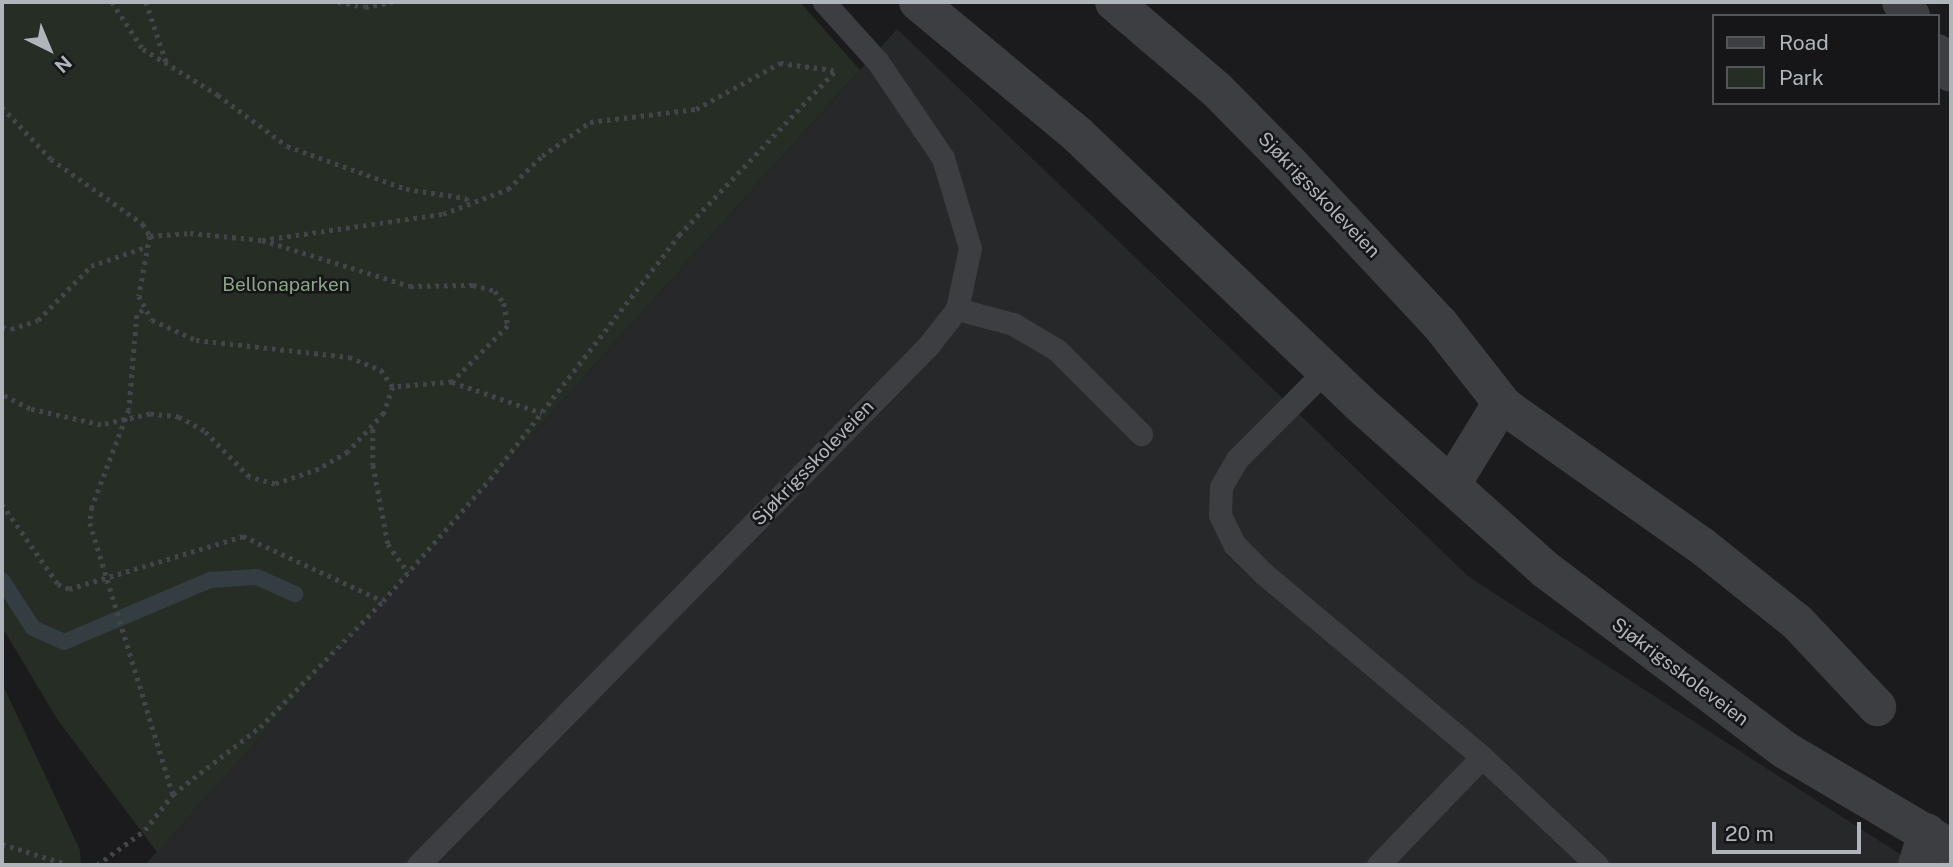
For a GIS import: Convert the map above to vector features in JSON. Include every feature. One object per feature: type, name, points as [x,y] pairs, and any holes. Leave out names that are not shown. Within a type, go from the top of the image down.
[{"type":"street","name":"Sjøkrigsskoleveien","points":[[918,2],[1078,135],[1326,370],[1546,570],[1658,659],[1932,849]]},
{"type":"street","name":"Sjøkrigsskoleveien","points":[[1114,2],[1217,90],[1290,164],[1439,323],[1504,406],[1692,539],[1786,614],[1877,707]]},
{"type":"street","points":[[1939,55],[1951,73]]},
{"type":"street","points":[[1452,484],[1493,417],[1504,406]]},
{"type":"lane","name":"Sjøkrigsskoleveien","points":[[418,865],[928,346],[957,309],[970,248],[943,158],[861,43],[824,2]]},
{"type":"lane","points":[[957,309],[1013,324],[1057,350],[1141,434]]},
{"type":"lane","points":[[1326,370],[1237,459],[1221,487],[1220,516],[1234,544],[1263,573],[1482,757],[1597,865]]},
{"type":"lane","points":[[1378,865],[1482,757]]},
{"type":"path","points":[[112,2],[131,37],[167,65],[288,146],[406,189],[466,198],[471,206]]},
{"type":"path","points":[[146,2],[167,65]]},
{"type":"path","points":[[338,2],[365,7],[393,2]]},
{"type":"path","points":[[97,865],[145,830],[173,794],[260,727],[383,601],[542,413],[679,235],[861,43]]},
{"type":"path","points":[[262,240],[471,206],[508,189],[542,156],[590,122],[696,109],[780,63],[835,70]]},
{"type":"path","points":[[2,107],[51,159],[143,224],[150,236],[139,296],[143,310],[172,332],[196,340],[307,349],[370,362],[381,370],[393,387]]},
{"type":"path","points":[[150,236],[190,233],[262,240],[410,286],[473,285],[495,291],[504,303],[508,326],[452,382]]},
{"type":"path","points":[[2,327],[11,329],[38,320],[90,266],[147,247]]},
{"type":"path","points":[[143,310],[137,315],[125,422],[92,507],[90,523],[106,580],[135,662],[173,794]]},
{"type":"path","points":[[393,387],[452,382],[542,413]]},
{"type":"path","points":[[2,395],[30,409],[101,425],[125,422],[150,414],[179,417],[204,431],[249,477],[275,484],[320,470],[373,429],[384,414],[393,387]]},
{"type":"path","points":[[373,429],[373,465],[388,544],[408,573]]},
{"type":"path","points":[[2,504],[58,584],[79,589],[243,536],[383,601]]},
{"type":"path","points":[[2,844],[69,865]]},
{"type":"shaded area","points":[[897,29],[1469,577],[1917,865],[145,865]]},
{"type":"green space","name":"Bellonaparken","points":[[2,2],[800,2],[860,70],[157,852],[57,719],[2,627]]},
{"type":"green space","points":[[2,683],[80,850],[81,865],[2,865]]},
{"type":"waterway","points":[[2,580],[33,628],[64,642],[210,580],[257,577],[295,594]]}]
